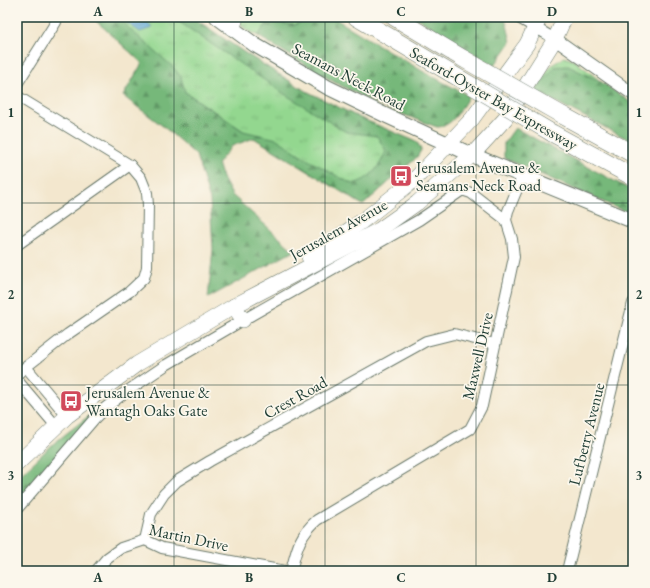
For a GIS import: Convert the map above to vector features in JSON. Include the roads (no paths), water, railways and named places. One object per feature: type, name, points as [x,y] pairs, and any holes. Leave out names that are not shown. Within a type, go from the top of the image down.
[{"type":"highway","name":"Seaford-Oyster Bay Expressway","points":[[356,17],[552,133],[633,177]]},
{"type":"highway","name":"Seaford-Oyster Bay Expressway","points":[[394,17],[464,59],[633,154]]},
{"type":"main road","name":"Seamans Neck Road","points":[[217,17],[233,22],[256,45],[327,87],[449,144],[633,221]]},
{"type":"main road","name":"Jerusalem Avenue","points":[[17,464],[67,416],[137,364],[254,295],[382,235],[472,154],[505,119],[554,39],[565,17]]},
{"type":"main road","name":"Jerusalem Avenue","points":[[254,295],[362,222],[414,180],[472,119],[527,44],[538,22]]},
{"type":"main road","points":[[234,306],[243,320]]},
{"type":"street","points":[[17,84],[56,22],[57,17]]},
{"type":"street","points":[[517,17],[538,22],[554,39],[633,94]]},
{"type":"street","points":[[17,96],[130,165],[141,178],[147,193],[148,205],[146,267],[144,278],[129,292],[68,334],[17,374]]},
{"type":"street","points":[[18,243],[130,165]]},
{"type":"street","points":[[17,509],[105,408],[166,365],[382,235],[419,220],[460,191],[471,193],[506,220],[508,210],[524,175]]},
{"type":"street","name":"Maxwell Drive","points":[[291,571],[300,539],[307,529],[317,520],[470,429],[482,406],[514,257],[512,239],[506,220]]},
{"type":"street","name":"Lufberry Avenue","points":[[567,571],[633,303]]},
{"type":"street","name":"Crest Road","points":[[145,540],[151,514],[164,494],[177,482],[217,457],[426,342],[454,334],[496,344]]},
{"type":"street","points":[[26,367],[67,416]]},
{"type":"street","points":[[17,380],[56,426]]},
{"type":"street","name":"Martin Drive","points":[[96,571],[107,558],[120,548],[145,540],[162,548],[285,571]]},
{"type":"water","points":[[119,17],[143,17],[152,28],[140,32]]},
{"type":"place","name":"Jerusalem Avenue & Seamans Neck Road","points":[[401,176]]},
{"type":"place","name":"Jerusalem Avenue & Wantagh Oaks Gate","points":[[71,401]]}]
